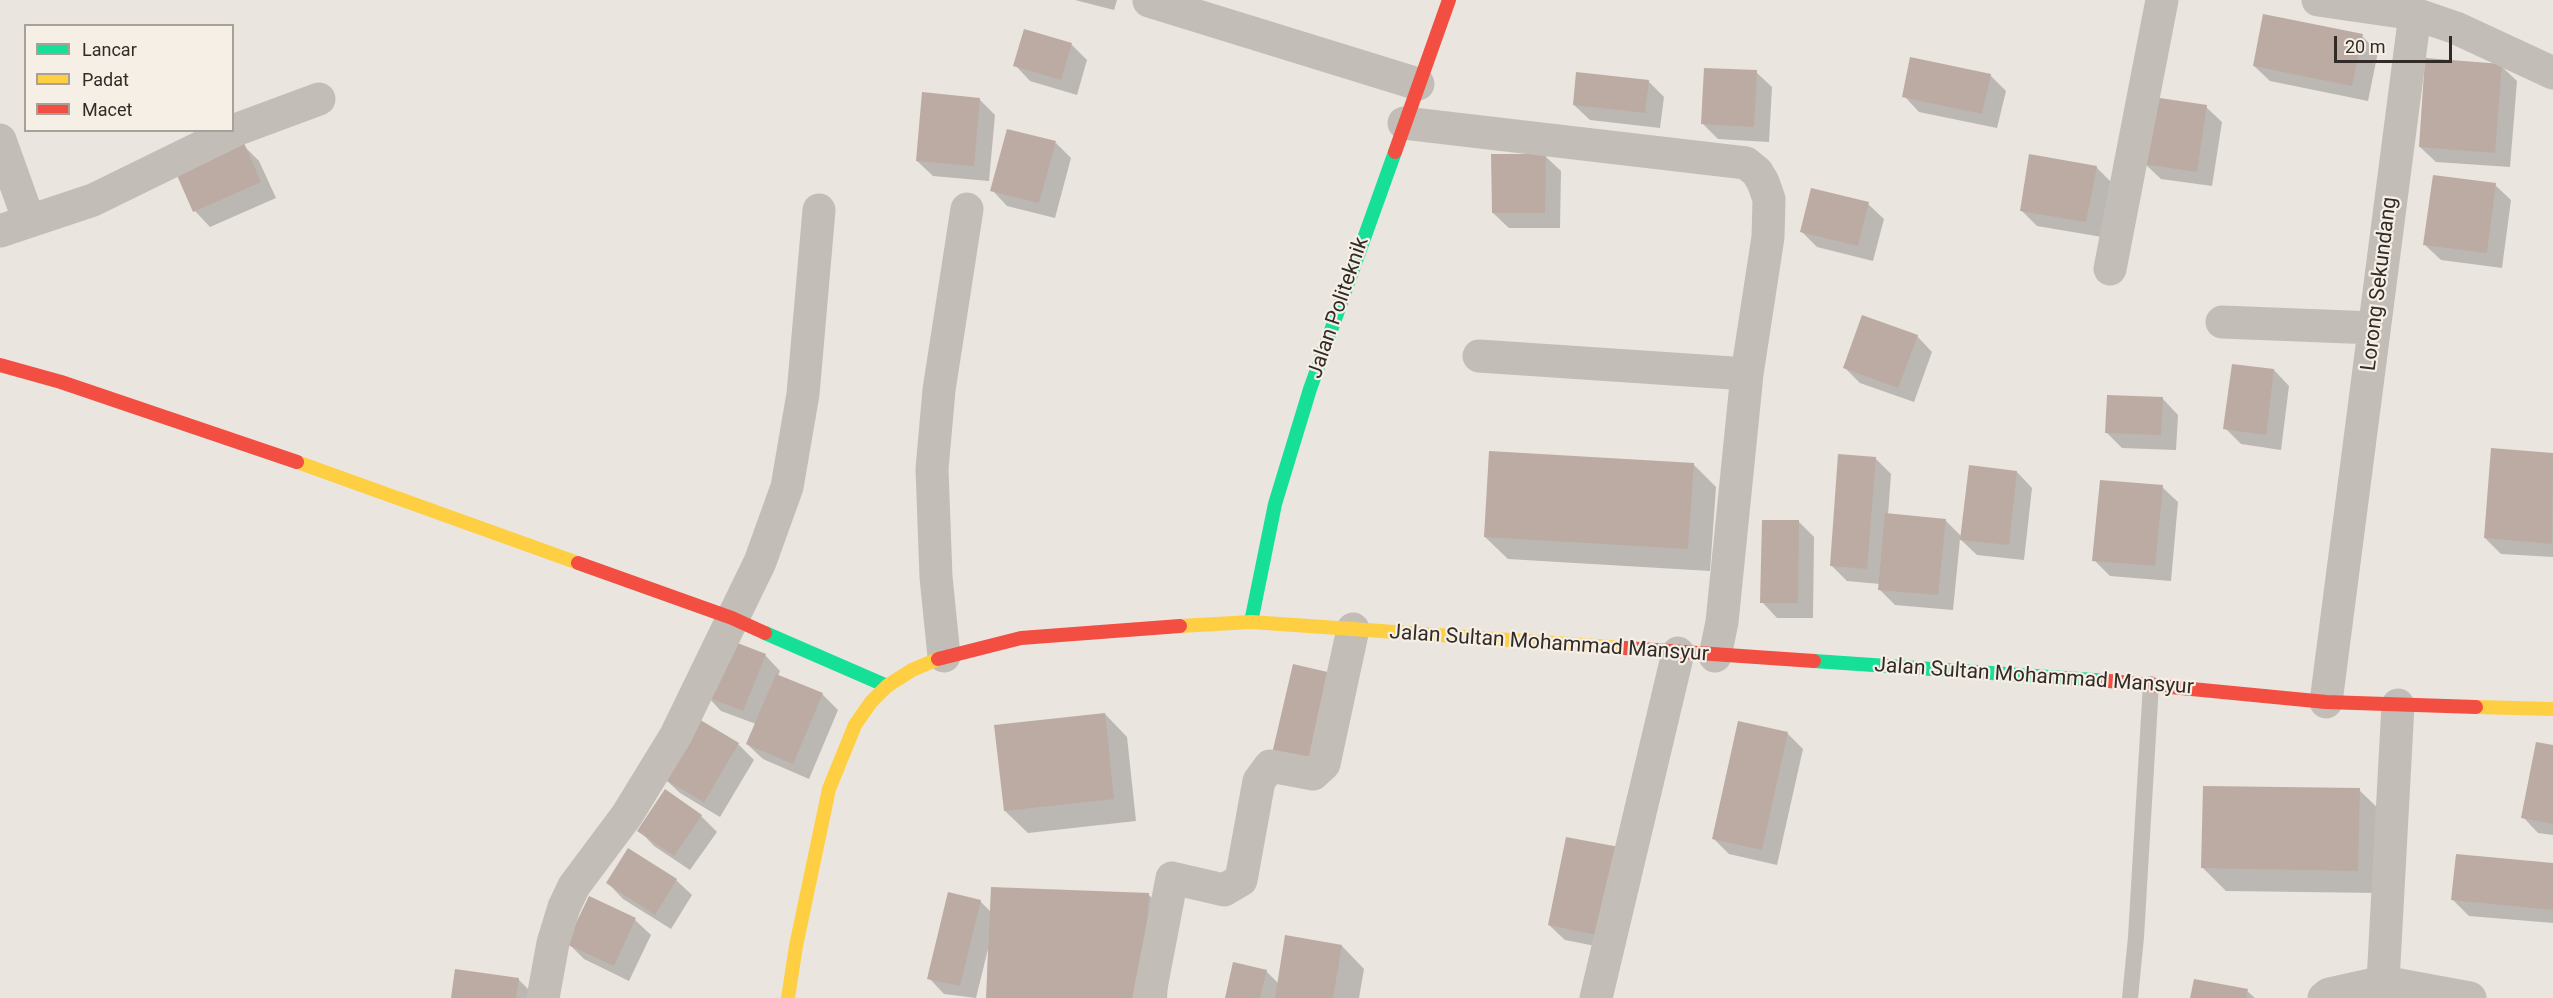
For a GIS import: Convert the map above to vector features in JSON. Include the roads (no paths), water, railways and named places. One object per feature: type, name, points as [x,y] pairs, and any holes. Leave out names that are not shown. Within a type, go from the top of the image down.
[{"type":"street","name":"Jalan Politeknik","points":[[1251,622],[1278,493],[1310,389],[1449,0]]},
{"type":"street","points":[[2110,269],[2162,0]]},
{"type":"street","points":[[2318,0],[2415,14],[2456,28],[2553,72]]},
{"type":"street","points":[[1149,2],[1418,84]]},
{"type":"street","name":"Lorong Sekundang","points":[[2326,702],[2415,14]]},
{"type":"street","points":[[234,131],[319,99]]},
{"type":"street","points":[[1404,123],[1746,163],[1758,172],[1769,199],[1768,237],[1747,374],[1722,622],[1715,656]]},
{"type":"street","points":[[0,140],[14,226],[93,200],[232,132]]},
{"type":"street","points":[[944,656],[936,577],[932,469],[939,390],[967,209]]},
{"type":"street","points":[[543,998],[553,943],[564,907],[574,886],[627,815],[676,735],[760,562],[787,487],[803,394],[819,210]]},
{"type":"street","points":[[2222,322],[2374,328]]},
{"type":"street","points":[[1479,356],[1747,374]]},
{"type":"street","points":[[0,365],[61,382],[348,480],[732,618],[887,686]]},
{"type":"street","name":"Jalan Sultan Mohammad Mansyur","points":[[788,998],[815,849],[829,789],[855,725],[871,702],[887,686],[912,670],[944,656],[1021,638],[1116,629],[1251,622],[1715,656],[2151,684],[2326,702],[2553,709]]},
{"type":"street","points":[[1149,998],[1172,878],[1224,890],[1241,880],[1259,781],[1270,766],[1313,774],[1323,764],[1353,629]]},
{"type":"street","points":[[1596,998],[1678,653]]},
{"type":"street","points":[[2384,969],[2398,705]]},
{"type":"street","points":[[2324,998],[2384,969],[2470,998]]},
{"type":"lane","points":[[2130,998],[2136,937],[2151,684]]}]
